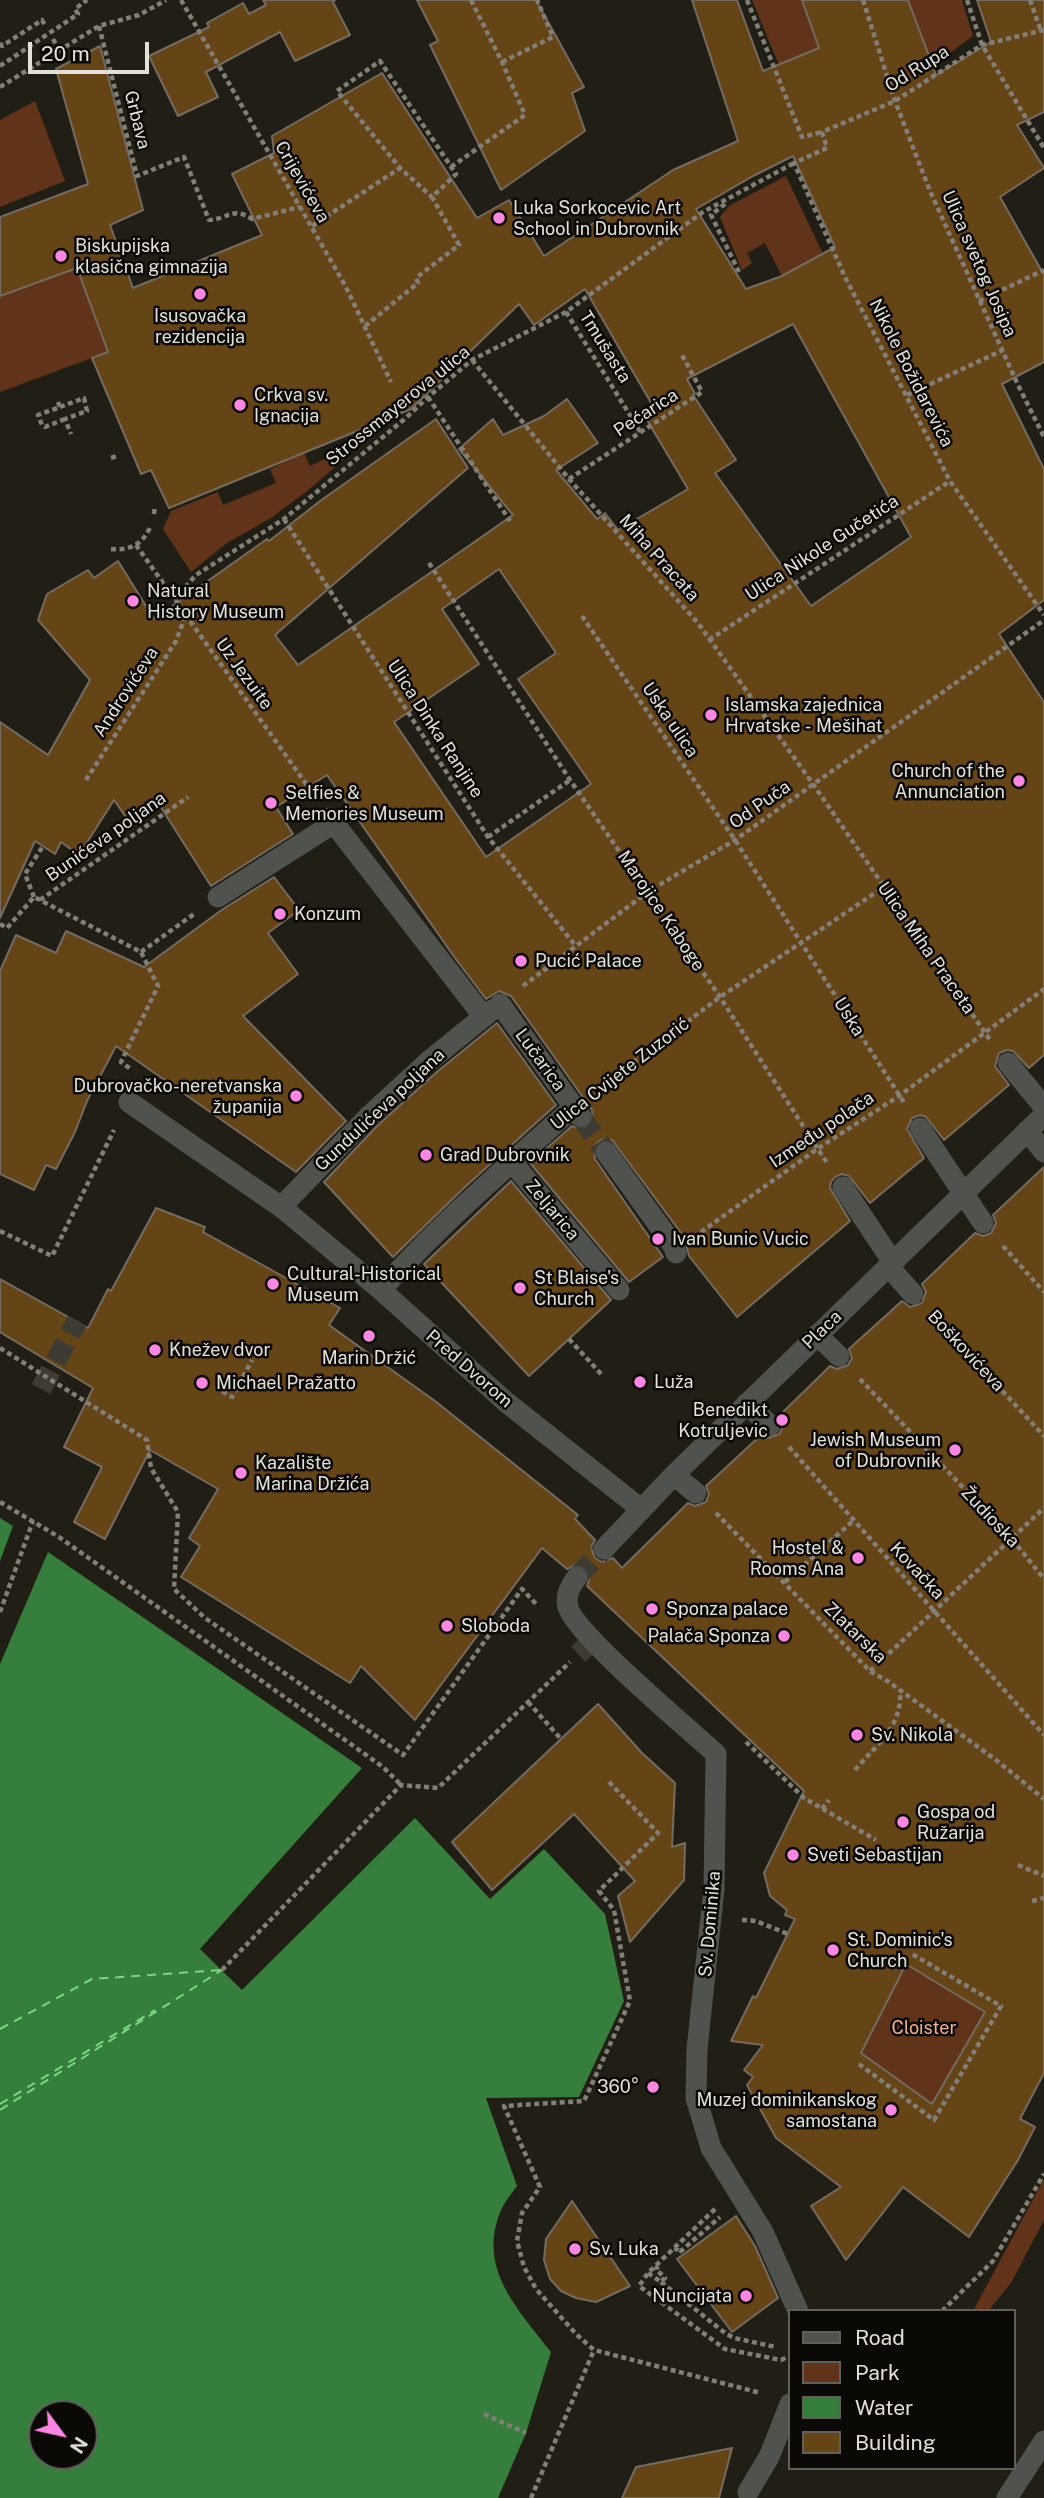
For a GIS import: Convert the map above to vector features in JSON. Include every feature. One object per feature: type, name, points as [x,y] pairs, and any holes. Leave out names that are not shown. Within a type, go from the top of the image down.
[{"type":"street","points":[[218,897],[332,821],[492,1010]]},
{"type":"street","name":"Lučarica","points":[[492,1010],[578,1112]]},
{"type":"street","name":"Gundulićeva poljana","points":[[281,1207],[368,1116],[429,1060],[492,1010]]},
{"type":"street","points":[[1007,1063],[1044,1107]]},
{"type":"street","name":"Pred Dvorom","points":[[130,1102],[281,1207],[381,1290],[506,1402],[641,1509]]},
{"type":"street","name":"Ulica Cvijete Zuzorić","points":[[381,1290],[414,1253],[512,1162],[578,1112]]},
{"type":"street","name":"Placa","points":[[604,1549],[674,1475],[1044,1115]]},
{"type":"street","points":[[920,1128],[983,1223]]},
{"type":"street","points":[[1027,1131],[1044,1152]]},
{"type":"street","points":[[606,1152],[675,1251]]},
{"type":"street","name":"Zeljarica","points":[[512,1162],[619,1290]]},
{"type":"street","points":[[843,1187],[890,1264],[913,1294]]},
{"type":"street","points":[[817,1335],[839,1356]]},
{"type":"street","points":[[746,1404],[771,1425]]},
{"type":"street","points":[[674,1475],[696,1493]]},
{"type":"street","name":"Sv. Dominika","points":[[576,1577],[567,1594],[569,1610],[584,1648],[716,1754],[714,1889],[697,2049],[696,2098],[711,2148],[762,2232],[798,2309]]},
{"type":"street","points":[[748,2492],[769,2457],[788,2409]]},
{"type":"street","points":[[1007,2498],[1044,2441]]},
{"type":"path","points":[[0,66],[78,14],[75,9],[87,0]]},
{"type":"path","points":[[0,87],[99,26],[138,15],[166,0]]},
{"type":"path","name":"Crijevićeva","points":[[181,0],[312,226],[365,326],[391,382]]},
{"type":"path","points":[[451,167],[525,115],[471,0]]},
{"type":"path","points":[[502,62],[553,37],[537,0]]},
{"type":"path","points":[[747,0],[802,137],[822,132],[827,148],[794,163]]},
{"type":"path","name":"Ulica svetog Josipa","points":[[863,0],[895,101],[930,191],[1044,437]]},
{"type":"path","points":[[967,0],[982,44],[1044,148]]},
{"type":"path","points":[[1030,0],[1043,31]]},
{"type":"path","points":[[0,43],[2,46],[42,20],[46,27]]},
{"type":"path","name":"Grbava","points":[[99,26],[137,176],[184,157],[209,220],[214,221],[233,212],[243,213],[252,219],[300,207]]},
{"type":"path","name":"Od Rupa","points":[[822,132],[895,101],[982,44],[1043,31]]},
{"type":"path","points":[[53,39],[59,50]]},
{"type":"path","points":[[365,326],[418,283],[416,278],[459,245],[432,197],[400,168],[337,91],[380,61],[456,174],[432,197]]},
{"type":"path","name":"Strossmayerova ulica","points":[[174,600],[196,575],[284,519],[472,360],[566,312],[703,212],[794,163]]},
{"type":"path","name":"Nikole Božidarevića","points":[[794,163],[845,277],[950,481],[1044,617]]},
{"type":"path","points":[[312,226],[400,168]]},
{"type":"path","points":[[728,200],[711,215],[739,272]]},
{"type":"path","points":[[979,301],[1044,270]]},
{"type":"path","name":"Tmušasta","points":[[566,312],[641,433]]},
{"type":"path","points":[[906,396],[1003,350]]},
{"type":"path","name":"Pećarica","points":[[569,479],[702,392],[682,355]]},
{"type":"path","name":"Miha Pracata","points":[[472,360],[569,479],[698,623],[813,784]]},
{"type":"path","points":[[428,397],[510,521]]},
{"type":"path","points":[[83,398],[87,411],[65,419],[45,426],[41,425],[38,415],[59,404],[83,398]]},
{"type":"path","points":[[65,419],[71,434]]},
{"type":"path","points":[[111,458],[117,456]]},
{"type":"path","name":"Ulica Nikole Gučetića","points":[[709,640],[950,481]]},
{"type":"path","points":[[154,514],[155,506]]},
{"type":"path","name":"Ulica Dinka Ranjine","points":[[284,519],[488,837],[575,945]]},
{"type":"path","points":[[111,549],[123,550],[136,545],[143,540],[150,525]]},
{"type":"path","name":"Uz Jezuite","points":[[136,545],[332,821]]},
{"type":"path","name":"Marojice Kaboge","points":[[429,563],[570,780],[720,997],[843,1187]]},
{"type":"path","name":"Uska ulica","points":[[582,616],[734,840]]},
{"type":"path","name":"Androvićeva","points":[[86,780],[171,649],[186,617]]},
{"type":"path","name":"Od Puča","points":[[492,1010],[649,891],[734,840],[1044,617]]},
{"type":"path","points":[[488,837],[570,780]]},
{"type":"path","name":"Ulica Miha Praceta","points":[[813,784],[1007,1063]]},
{"type":"path","name":"Bunićeva poljana","points":[[40,900],[188,797]]},
{"type":"path","name":"Uska","points":[[734,840],[920,1128]]},
{"type":"path","points":[[34,897],[25,874],[43,846]]},
{"type":"path","name":"Ulica Cvijete Zuzorić","points":[[578,1112],[720,997],[884,887]]},
{"type":"path","name":"Bunićeva poljana","points":[[0,924],[7,928],[34,897],[141,953]]},
{"type":"path","points":[[0,1231],[52,1256],[142,1078],[121,1062],[158,986],[141,953],[218,897]]},
{"type":"path","points":[[984,1032],[1044,989]]},
{"type":"path","name":"Između polača","points":[[675,1251],[817,1149],[899,1096],[984,1032]]},
{"type":"path","points":[[983,1223],[1044,1292]]},
{"type":"path","name":"Boškovićeva","points":[[913,1294],[1044,1436]]},
{"type":"path","points":[[569,1339],[602,1376]]},
{"type":"path","points":[[0,1348],[147,1440],[151,1468],[178,1512],[174,1589],[205,1618],[403,1755],[522,1589],[541,1608]]},
{"type":"path","name":"Žudioska","points":[[839,1356],[1012,1539],[1044,1579]]},
{"type":"path","points":[[215,1387],[232,1396],[252,1360]]},
{"type":"path","name":"Kovačka","points":[[771,1425],[1044,1735]]},
{"type":"path","name":"Zlatarska","points":[[696,1493],[870,1671],[996,1760],[1044,1799]]},
{"type":"path","points":[[0,1502],[33,1521],[383,1767],[401,1785],[438,1788],[584,1648]]},
{"type":"path","points":[[870,1671],[1044,1508]]},
{"type":"path","points":[[0,1612],[33,1521]]},
{"type":"path","points":[[785,1582],[853,1521]]},
{"type":"path","points":[[855,1770],[894,1725],[900,1709],[900,1690]]},
{"type":"path","points":[[528,1702],[561,1739]]},
{"type":"path","points":[[742,1738],[804,1798],[876,1840]]},
{"type":"path","points":[[609,1782],[659,1833],[599,1891],[614,1910],[630,2001],[584,2101],[504,2105],[540,2187],[522,2213],[517,2241],[524,2267],[536,2289],[594,2350],[767,2395]]},
{"type":"path","points":[[222,1970],[401,1785]]},
{"type":"path","points":[[822,1809],[829,1800]]},
{"type":"path","points":[[1018,1866],[1044,1876]]},
{"type":"path","points":[[1032,1901],[1044,1898]]},
{"type":"path","points":[[756,1921],[788,1934]]},
{"type":"path","points":[[859,2064],[934,2120],[1001,2006],[912,1954]]},
{"type":"path","points":[[944,2309],[993,2261],[1044,2174]]},
{"type":"path","points":[[719,2204],[648,2273],[639,2286],[725,2348],[781,2360],[788,2357]]},
{"type":"path","points":[[661,2282],[665,2278],[656,2269],[678,2247],[681,2251],[695,2234]]},
{"type":"path","points":[[648,2273],[725,2333],[734,2338],[776,2347]]},
{"type":"path","points":[[531,2498],[594,2350]]},
{"type":"path","points":[[484,2414],[526,2433]]},
{"type":"green space","points":[[752,0],[802,0],[819,48],[779,65]]},
{"type":"green space","points":[[908,0],[962,0],[973,36],[932,66]]},
{"type":"green space","points":[[35,101],[65,181],[0,207],[0,120]]},
{"type":"green space","points":[[786,176],[823,254],[782,276],[765,243],[747,253],[752,263],[742,270],[720,217],[729,206]]},
{"type":"green space","points":[[77,268],[108,352],[0,392],[0,296]]},
{"type":"green space","points":[[347,448],[349,455],[306,492],[271,518],[227,543],[191,572],[163,529],[171,511],[218,492],[223,505],[276,483],[270,469],[304,453],[310,466]]},
{"type":"green space","name":"Cloister","points":[[906,1963],[985,2012],[932,2104],[861,2053]]},
{"type":"green space","points":[[1044,2179],[1044,2220],[1011,2283],[990,2309],[974,2309]]},
{"type":"water","points":[[0,1518],[13,1526],[0,1561]]},
{"type":"water","points":[[48,1552],[362,1768],[200,1949],[242,1990],[415,1818],[490,1899],[544,1849],[605,1914],[624,2001],[579,2097],[486,2098],[517,2186],[502,2208],[495,2229],[497,2268],[514,2303],[551,2352],[526,2433],[498,2498],[0,2498],[0,1664]]},
{"type":"building","points":[[263,0],[335,0],[333,2],[350,35],[295,61],[280,32],[206,72],[218,97],[178,116],[149,56],[209,27],[207,23],[243,3],[249,14],[266,5]]},
{"type":"building","points":[[417,0],[536,0],[584,87],[572,93],[585,131],[501,190],[430,45],[438,41]]},
{"type":"building","points":[[692,0],[737,0],[763,71],[819,48],[802,0],[908,0],[936,75],[991,42],[977,0],[1044,0],[1044,112],[1017,125],[1044,168],[1000,197],[1044,275],[1044,362],[1002,384],[1044,469],[1044,600],[999,634],[1044,702],[1044,1055],[1029,1068],[1013,1051],[999,1053],[995,1066],[1009,1085],[944,1140],[926,1117],[920,1115],[912,1118],[907,1129],[924,1158],[870,1203],[849,1176],[842,1174],[835,1177],[830,1188],[850,1221],[737,1317],[689,1256],[684,1237],[612,1140],[604,1139],[598,1142],[594,1147],[595,1159],[663,1257],[629,1282],[530,1163],[572,1126],[582,1130],[589,1127],[593,1122],[592,1110],[511,996],[499,991],[486,999],[327,775],[276,807],[293,834],[211,886],[155,798],[128,820],[114,800],[79,855],[61,842],[55,854],[35,841],[0,918],[0,722],[48,755],[90,680],[38,620],[47,594],[88,570],[94,578],[118,561],[154,619],[267,539],[269,541],[320,501],[436,419],[468,468],[275,635],[298,665],[513,515],[459,449],[493,419],[503,435],[544,416],[567,399],[598,443],[556,470],[597,519],[605,513],[618,530],[688,489],[644,415],[654,408],[585,289],[534,325],[519,304],[411,409],[169,508],[151,470],[141,474],[92,358],[108,352],[77,268],[0,296],[0,217],[88,184],[56,69],[100,46],[143,210],[110,225],[133,288],[262,235],[232,174],[274,153],[272,136],[382,73],[477,218],[509,200],[544,256],[673,170],[738,141]],"holes":[[[793,156],[835,247],[782,276],[746,289],[696,209]],[[793,324],[911,537],[811,606],[715,473],[736,460],[693,395],[695,394],[687,379]],[[499,569],[556,653],[518,679],[591,784],[486,857],[394,722],[479,664],[442,609]]]},
{"type":"building","points":[[274,877],[299,910],[268,933],[298,974],[243,1016],[346,1121],[296,1172],[116,1046],[56,1169],[46,1165],[34,1190],[0,1174],[0,971],[16,935],[56,953],[66,931],[144,967],[223,909]]},
{"type":"building","name":"Grad Dubrovnik","points":[[497,1023],[556,1105],[466,1186],[393,1257],[324,1182],[377,1126]]},
{"type":"building","points":[[1044,1167],[1044,2073],[1020,2119],[1035,2127],[1018,2160],[969,2237],[903,2187],[846,2260],[811,2206],[841,2187],[776,2138],[747,2085],[753,2077],[744,2070],[763,2045],[731,2041],[753,1996],[756,1998],[795,1919],[785,1915],[787,1910],[770,1896],[764,1873],[804,1791],[587,1586],[590,1577],[585,1567],[577,1564],[567,1569],[542,1548],[415,1720],[361,1666],[350,1683],[181,1577],[200,1546],[189,1538],[218,1489],[150,1450],[105,1539],[74,1522],[102,1467],[64,1447],[93,1388],[0,1332],[0,1279],[88,1328],[156,1208],[205,1227],[203,1232],[340,1308],[329,1325],[435,1401],[578,1515],[575,1519],[595,1540],[591,1547],[595,1558],[602,1562],[613,1558],[622,1568],[688,1503],[695,1506],[706,1502],[709,1494],[706,1486],[761,1435],[768,1438],[779,1434],[783,1427],[779,1416],[830,1366],[837,1369],[848,1365],[852,1358],[849,1349],[902,1301],[910,1307],[922,1303],[926,1292],[922,1284],[975,1233],[983,1236],[991,1233],[996,1223],[993,1215]],"holes":[[[906,1964],[985,2012],[932,2104],[861,2053]]]},
{"type":"building","name":"St Blaise's Church","points":[[511,1181],[611,1300],[529,1376],[424,1264]]},
{"type":"building","points":[[598,1704],[642,1753],[675,1783],[672,1847],[685,1843],[684,1880],[630,1942],[618,1896],[635,1881],[574,1814],[492,1890],[452,1842]]},
{"type":"building","name":"Sv. Luka","points":[[572,2201],[630,2286],[596,2302],[576,2298],[561,2291],[550,2279],[544,2260],[546,2239]]},
{"type":"building","points":[[736,2216],[755,2246],[778,2298],[732,2332],[677,2259]]},
{"type":"building","points":[[732,2448],[719,2498],[622,2498],[636,2467]]},
{"type":"ferry route","points":[[0,2029],[92,1979],[221,1970]]},
{"type":"ferry route","points":[[0,2110],[222,1970]]},
{"type":"ferry route","points":[[0,2104],[155,2010]]},
{"type":"tunnel","points":[[581,1117],[606,1152]]},
{"type":"tunnel","points":[[41,1389],[77,1321]]},
{"type":"tunnel","points":[[577,1577],[604,1549]]},
{"type":"tunnel","points":[[578,1654],[587,1646]]},
{"type":"place","name":"Luka Sorkocevic Art School in Dubrovnik","points":[[499,218]]},
{"type":"place","name":"Biskupijska klasična gimnazija","points":[[61,256]]},
{"type":"place","name":"Isusovačka rezidencija","points":[[200,294]]},
{"type":"place","name":"Crkva sv. Ignacija","points":[[240,405]]},
{"type":"place","name":"Natural History Museum","points":[[133,601]]},
{"type":"place","name":"Islamska zajednica Hrvatske - Mešihat","points":[[711,715]]},
{"type":"place","name":"Church of the Annunciation","points":[[1019,781]]},
{"type":"place","name":"Selfies & Memories Museum","points":[[271,803]]},
{"type":"place","name":"Konzum","points":[[280,914]]},
{"type":"place","name":"Pucić Palace","points":[[521,961]]},
{"type":"place","name":"Dubrovačko-neretvanska županija","points":[[296,1096]]},
{"type":"place","name":"Grad Dubrovnik","points":[[426,1155]]},
{"type":"place","name":"Ivan Bunic Vucic","points":[[658,1239]]},
{"type":"place","name":"Cultural-Historical Museum","points":[[273,1284]]},
{"type":"place","name":"St Blaise's Church","points":[[520,1288]]},
{"type":"place","name":"Marin Držić","points":[[369,1336]]},
{"type":"place","name":"Knežev dvor","points":[[155,1350]]},
{"type":"place","name":"Luža","points":[[640,1382]]},
{"type":"place","name":"Michael Pražatto","points":[[202,1383]]},
{"type":"place","name":"Benedikt Kotruljevic","points":[[782,1420]]},
{"type":"place","name":"Jewish Museum of Dubrovnik","points":[[955,1450]]},
{"type":"place","name":"Kazalište Marina Držića","points":[[241,1473]]},
{"type":"place","name":"Hostel & Rooms Ana","points":[[858,1558]]},
{"type":"place","name":"Sponza palace","points":[[652,1609]]},
{"type":"place","name":"Sloboda","points":[[447,1626]]},
{"type":"place","name":"Palača Sponza","points":[[784,1636]]},
{"type":"place","name":"Sv. Nikola","points":[[857,1735]]},
{"type":"place","name":"Gospa od Ružarija","points":[[903,1822]]},
{"type":"place","name":"Sveti Sebastijan","points":[[793,1855]]},
{"type":"place","name":"St. Dominic's Church","points":[[833,1950]]},
{"type":"place","name":"360°","points":[[653,2087]]},
{"type":"place","name":"Muzej dominikanskog samostana","points":[[891,2110]]},
{"type":"place","name":"Sv. Luka","points":[[575,2249]]},
{"type":"place","name":"Nuncijata","points":[[746,2296]]}]
